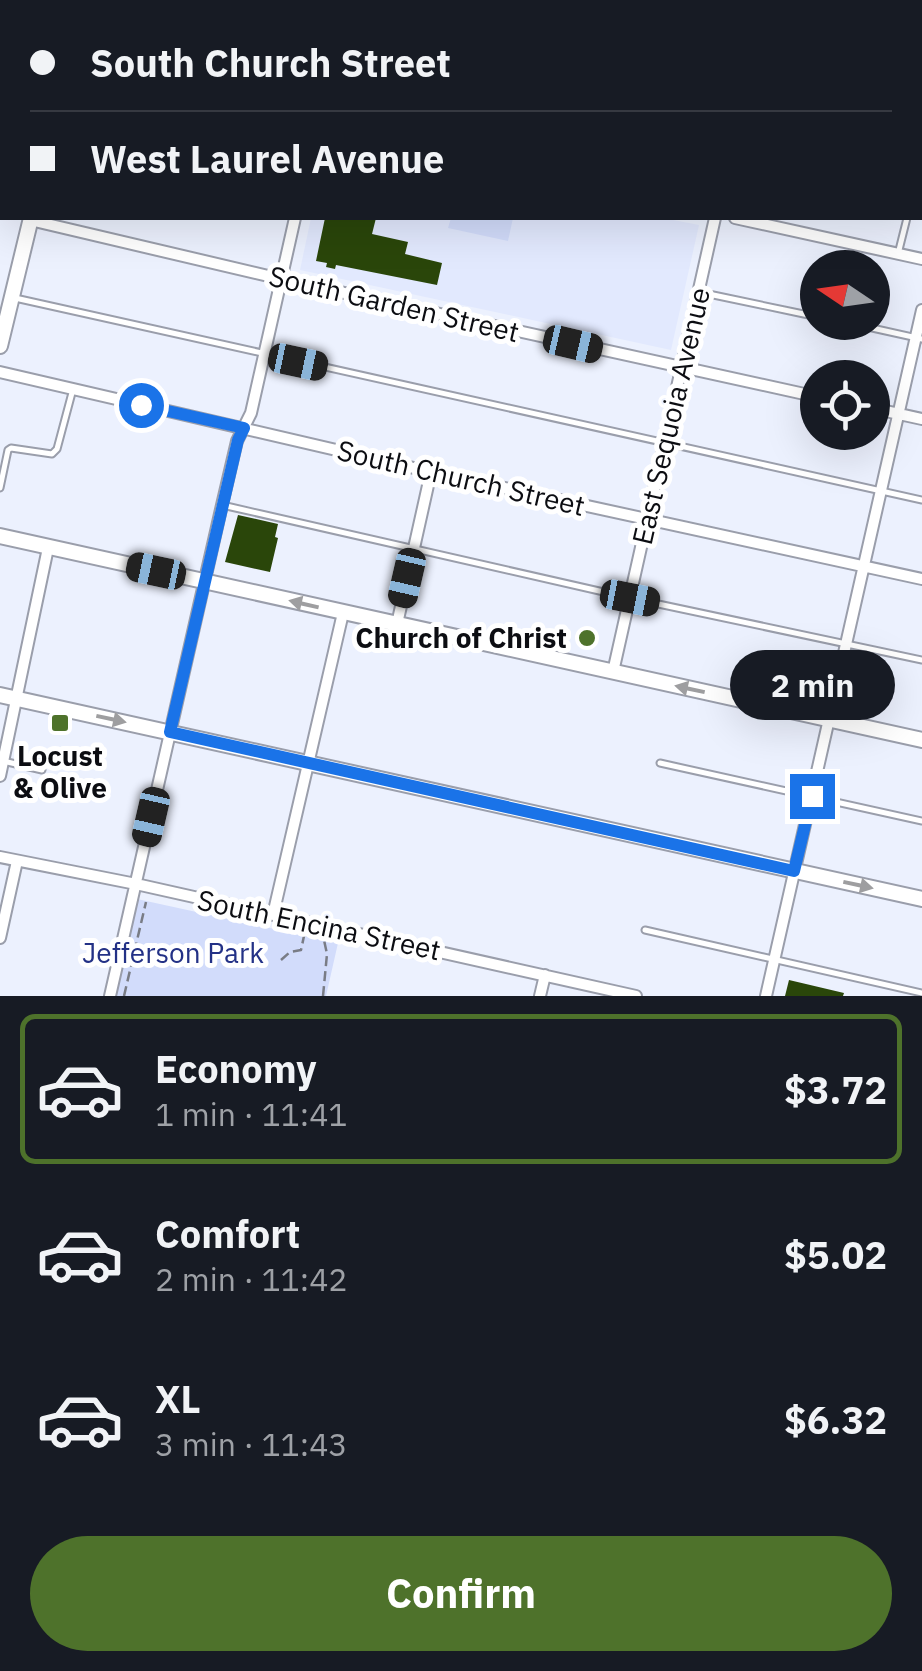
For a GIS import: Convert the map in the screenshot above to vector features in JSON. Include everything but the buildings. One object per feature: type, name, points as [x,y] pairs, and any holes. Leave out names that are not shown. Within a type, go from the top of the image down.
[{"type":"street","points":[[0,346],[30,220]]},
{"type":"street","name":"South Garden Street","points":[[34,220],[281,279],[800,393]]},
{"type":"street","points":[[110,996],[222,505],[238,440],[251,413],[295,220]]},
{"type":"street","name":"East Sequoia Avenue","points":[[613,672],[716,220]]},
{"type":"street","points":[[745,220],[922,259]]},
{"type":"street","points":[[766,996],[898,414],[919,338],[922,310]]},
{"type":"street","name":"South Church Street","points":[[0,372],[922,580]]},
{"type":"street","points":[[890,412],[922,419]]},
{"type":"street","points":[[397,624],[432,472]]},
{"type":"street","points":[[0,536],[922,740]]},
{"type":"street","points":[[0,776],[48,548]]},
{"type":"street","points":[[273,915],[343,613]]},
{"type":"street","points":[[0,695],[922,899]]},
{"type":"street","name":"South Encina Street","points":[[0,857],[636,996]]},
{"type":"street","points":[[0,938],[17,861]]},
{"type":"street","points":[[540,996],[545,975]]},
{"type":"lane","points":[[898,254],[906,220]]},
{"type":"lane","points":[[699,292],[800,313]]},
{"type":"lane","points":[[12,297],[922,500]]},
{"type":"lane","points":[[890,332],[919,338]]},
{"type":"lane","points":[[0,488],[8,450],[52,454],[57,449],[73,389]]},
{"type":"lane","points":[[222,505],[922,660]]},
{"type":"lane","points":[[3,761],[42,770]]},
{"type":"lane","points":[[660,763],[922,821]]},
{"type":"lane","points":[[644,930],[922,992]]},
{"type":"path","points":[[124,996],[146,902]]},
{"type":"path","points":[[281,960],[290,952],[301,950],[304,936]]},
{"type":"path","points":[[323,996],[327,954],[324,940]]},
{"type":"shaded area","points":[[311,220],[673,220],[699,225],[671,350],[300,270]]},
{"type":"green space","points":[[450,220],[513,220],[508,241],[448,228]]},
{"type":"green space","name":"Jefferson Park","points":[[137,899],[338,943],[326,996],[115,996]]},
{"type":"place","name":"Church of Christ","points":[[587,638]]},
{"type":"place","name":"Locust & Olive","points":[[60,723]]},
{"type":"route","points":[[141,405],[244,428],[170,732],[794,871],[812,796]]}]
